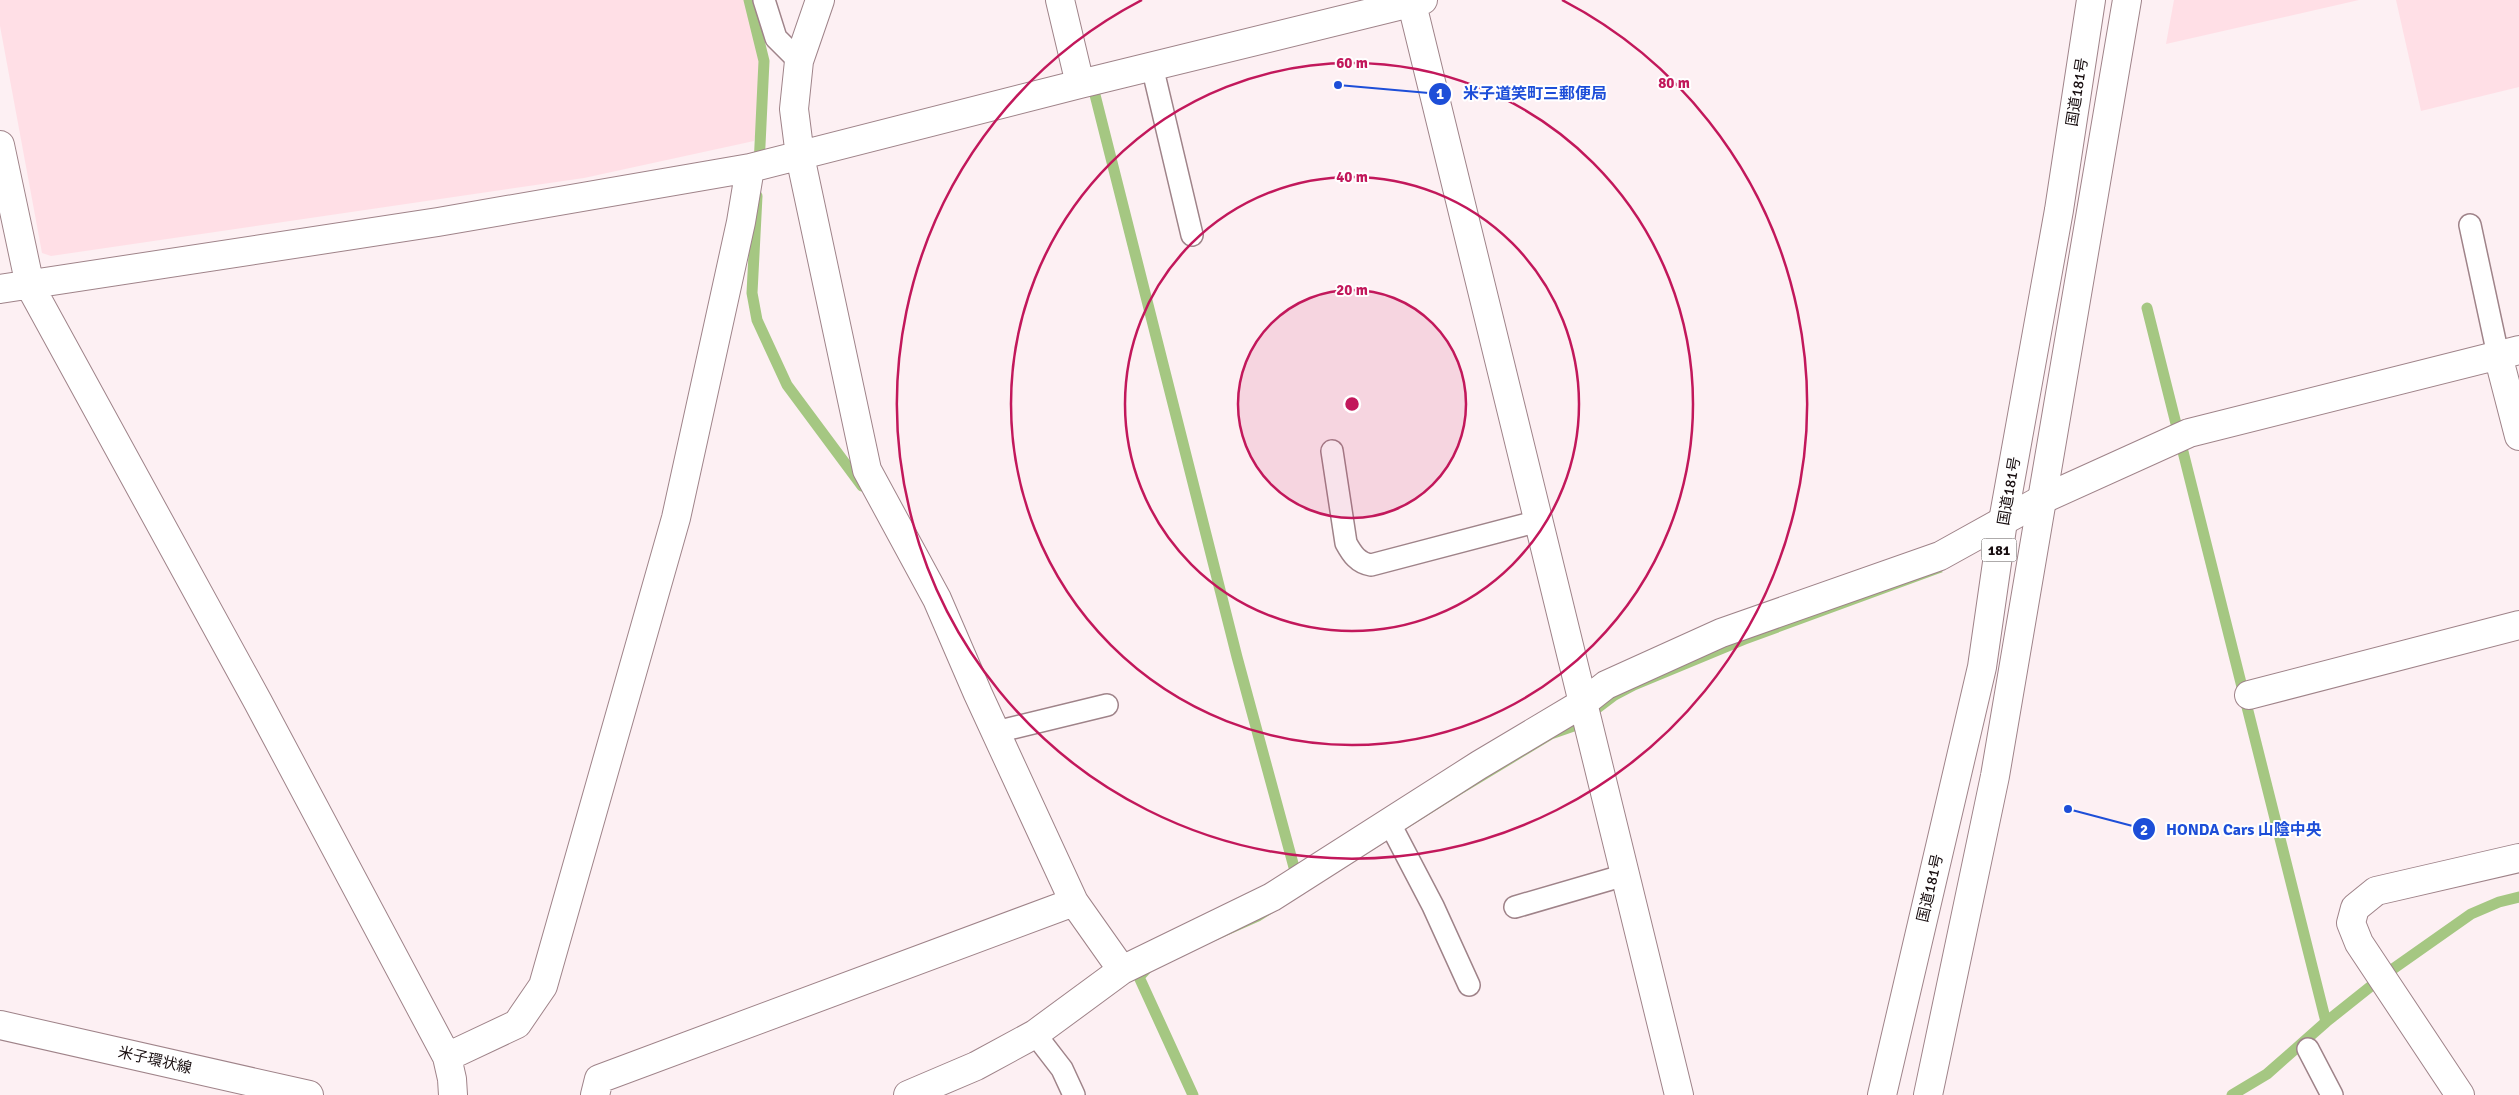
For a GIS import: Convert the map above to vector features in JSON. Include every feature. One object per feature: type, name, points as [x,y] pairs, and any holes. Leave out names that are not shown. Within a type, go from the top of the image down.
[{"type":"main road","points":[[820,0],[799,61],[794,109],[800,156],[867,470],[937,599],[1074,902],[1122,970]]},
{"type":"main road","points":[[1060,0],[1080,84]]},
{"type":"main road","name":"国道181号","points":[[1882,1095],[1982,667],[2003,521],[2059,210],[2092,0]]},
{"type":"main road","name":"181","points":[[1928,1095],[1995,776],[2127,0]]},
{"type":"main road","points":[[0,289],[30,286],[438,222],[750,168],[1415,1],[1679,1095]]},
{"type":"main road","points":[[0,145],[30,286],[258,702],[447,1057],[452,1079],[453,1095]]},
{"type":"main road","points":[[447,1057],[517,1024],[543,986],[676,518],[741,222],[750,168]]},
{"type":"main road","points":[[908,1095],[976,1066],[1035,1034],[1122,970],[1272,897],[1394,829],[1479,765],[1583,703],[1606,686],[1721,633],[1911,568],[1940,556],[2041,500],[2189,433],[2509,352],[2519,436]]},
{"type":"main road","points":[[2249,695],[2519,625]]},
{"type":"main road","points":[[2460,1095],[2359,943],[2351,923],[2355,908],[2376,892],[2519,858]]},
{"type":"main road","points":[[595,1095],[598,1079],[1074,902]]},
{"type":"main road","name":"米子環状線","points":[[0,1025],[309,1095]]},
{"type":"lane","points":[[764,0],[776,38],[799,61]]},
{"type":"lane","points":[[1152,66],[1192,236]]},
{"type":"lane","points":[[2470,225],[2509,352]]},
{"type":"lane","points":[[1332,451],[1346,543],[1350,552],[1364,564],[1371,565],[1539,521]]},
{"type":"lane","points":[[996,732],[1107,705]]},
{"type":"lane","points":[[1394,829],[1469,985]]},
{"type":"lane","points":[[1515,907],[1625,875]]},
{"type":"lane","points":[[1035,1034],[1062,1069],[1074,1095]]},
{"type":"lane","points":[[2308,1049],[2332,1095]]},
{"type":"shaded area","points":[[0,0],[746,0],[761,62],[760,116],[754,141],[584,178],[51,256],[42,253],[0,26]]},
{"type":"shaded area","points":[[2174,0],[2359,0],[2166,44]]},
{"type":"shaded area","points":[[2396,0],[2519,0],[2519,87],[2421,111]]},
{"type":"shaded area","points":[[1934,565],[1943,572],[1747,644],[1636,690],[1617,700],[1576,731],[1553,739],[1260,921],[1136,976],[1528,744],[1675,662]]},
{"type":"waterway","points":[[749,0],[764,61],[759,166]]},
{"type":"waterway","points":[[1091,79],[1237,657],[1298,882]]},
{"type":"waterway","points":[[757,196],[752,293],[757,320],[787,385],[862,486]]},
{"type":"waterway","points":[[2147,308],[2326,1022]]},
{"type":"waterway","points":[[2232,1095],[2267,1074],[2326,1022],[2390,971],[2471,914],[2499,902],[2519,897]]},
{"type":"waterway","points":[[1149,966],[1139,977],[1193,1095]]},
{"type":"place","name":"米子道笑町三郵便局","points":[[1338,85]]},
{"type":"place","name":"HONDA Cars 山陰中央","points":[[2068,809]]}]
